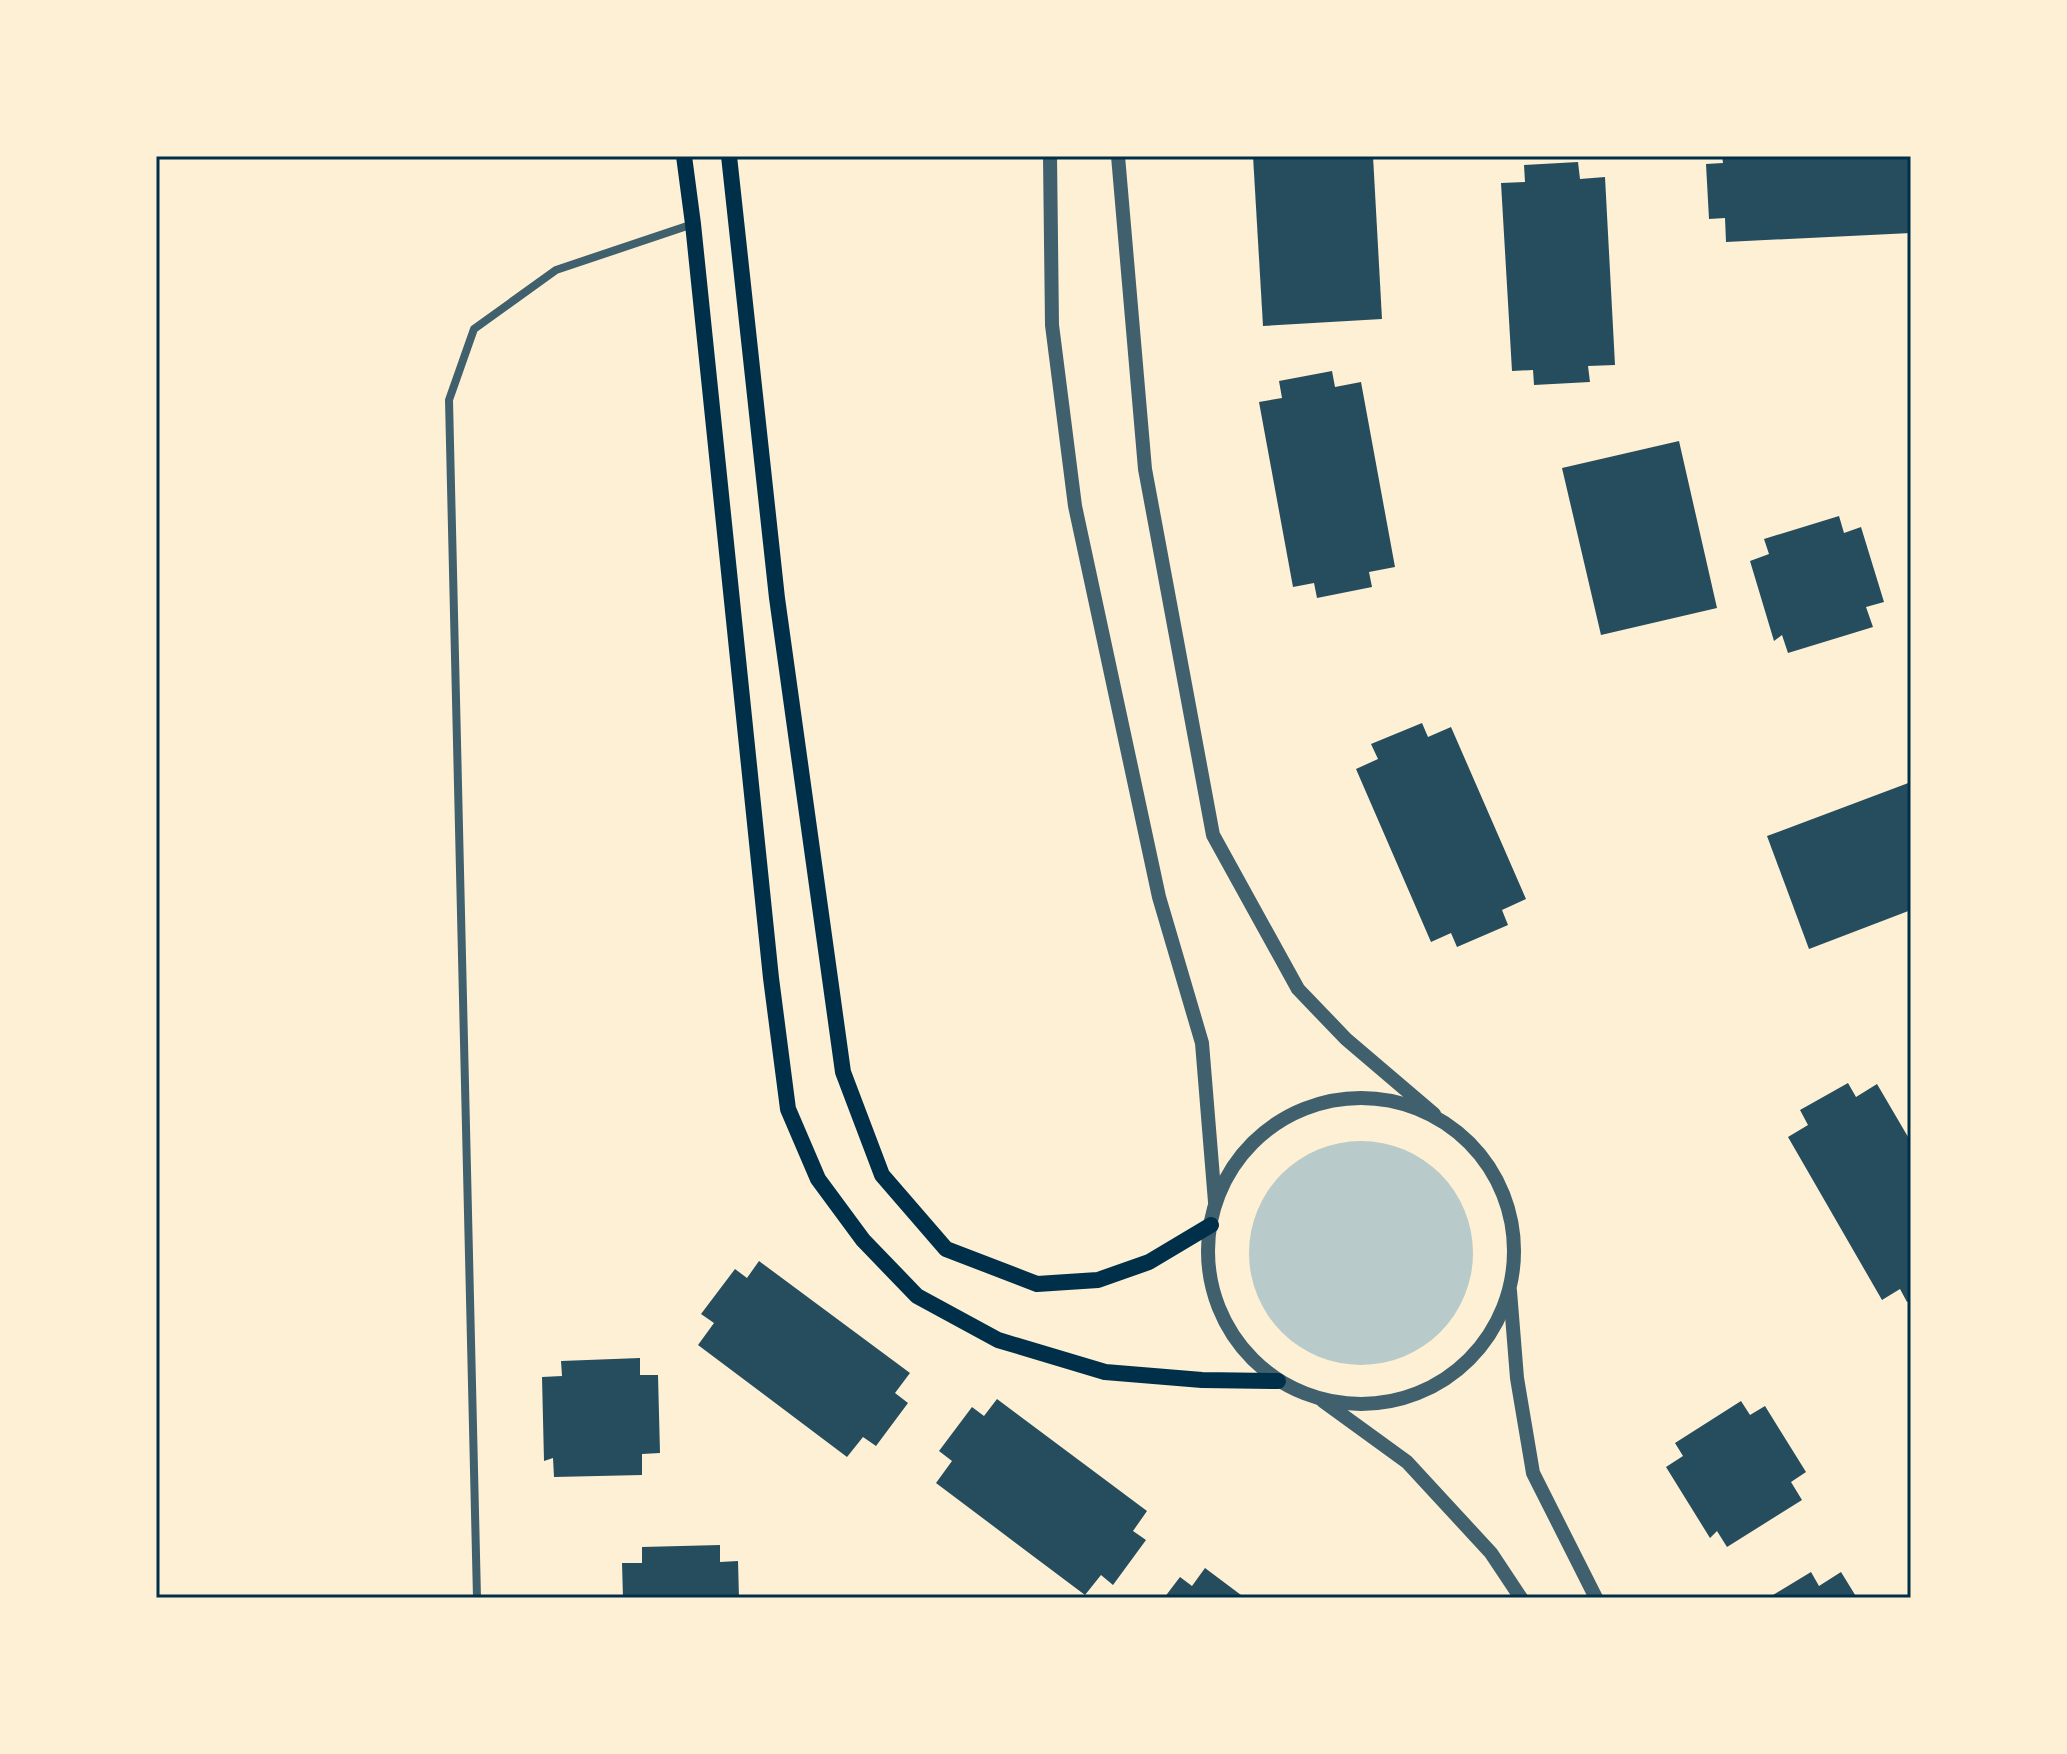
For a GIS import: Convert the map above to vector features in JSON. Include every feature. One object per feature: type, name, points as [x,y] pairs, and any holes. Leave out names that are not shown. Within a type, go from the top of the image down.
[{"type":"main road","points":[[684,156],[788,1109],[818,1179],[863,1240],[917,1296],[998,1340],[1105,1372],[1202,1380],[1278,1381]]},
{"type":"main road","points":[[729,156],[777,598],[843,1072],[882,1175],[946,1249],[1037,1284],[1098,1280],[1149,1262],[1211,1225]]},
{"type":"street","points":[[1050,156],[1052,325],[1075,506],[1159,897],[1202,1043],[1215,1202],[1206,1255],[1218,1308],[1242,1350],[1278,1381],[1322,1401],[1407,1462],[1491,1553],[1521,1598]]},
{"type":"street","points":[[1118,156],[1145,469],[1213,835],[1298,989],[1346,1039],[1476,1148],[1504,1193],[1515,1241],[1510,1289],[1517,1378],[1533,1473],[1596,1598]]},
{"type":"street","points":[[477,1598],[449,400],[474,329],[556,270],[693,224]]},
{"type":"street","points":[[1215,1202],[1240,1155],[1280,1119],[1330,1099],[1383,1098],[1434,1114]]},
{"type":"street","points":[[1322,1401],[1370,1405],[1417,1395],[1449,1376],[1459,1370],[1491,1334],[1510,1289]]},
{"type":"shaded area","points":[[1361,1141],[1383,1143],[1404,1150],[1440,1174],[1464,1210],[1471,1231],[1471,1275],[1464,1296],[1440,1332],[1404,1356],[1383,1363],[1361,1365],[1339,1363],[1318,1356],[1282,1332],[1258,1296],[1251,1275],[1249,1253],[1251,1231],[1258,1210],[1282,1174],[1318,1150],[1339,1143]]},
{"type":"building","points":[[1253,156],[1373,156],[1382,319],[1263,326]]},
{"type":"building","points":[[1722,156],[1911,156],[1911,233],[1726,242],[1725,218],[1709,219],[1706,164],[1723,163]]},
{"type":"building","points":[[1578,162],[1580,179],[1605,177],[1615,365],[1588,366],[1590,382],[1534,385],[1533,370],[1512,371],[1501,183],[1525,182],[1524,165]]},
{"type":"building","points":[[1332,371],[1335,387],[1361,382],[1395,567],[1369,572],[1372,587],[1317,598],[1314,583],[1293,587],[1259,402],[1282,398],[1279,381]]},
{"type":"building","points":[[1679,441],[1717,608],[1601,635],[1562,468]]},
{"type":"building","points":[[1839,516],[1844,533],[1861,527],[1884,602],[1866,607],[1873,627],[1788,653],[1782,635],[1774,641],[1750,561],[1769,554],[1764,539]]},
{"type":"building","points":[[1422,723],[1428,737],[1451,727],[1526,899],[1502,910],[1508,925],[1457,947],[1451,933],[1431,942],[1356,769],[1378,759],[1371,744]]},
{"type":"building","points":[[1911,782],[1911,910],[1809,949],[1767,836]]},
{"type":"building","points":[[1848,1083],[1856,1097],[1877,1084],[1911,1142],[1911,1300],[1907,1302],[1900,1289],[1882,1300],[1788,1137],[1808,1125],[1800,1110]]},
{"type":"building","points":[[759,1261],[910,1373],[895,1393],[908,1403],[876,1446],[863,1437],[847,1457],[698,1345],[714,1323],[701,1314],[735,1269],[747,1278]]},
{"type":"building","points":[[640,1358],[640,1375],[658,1375],[660,1453],[642,1454],[642,1475],[554,1477],[553,1458],[544,1461],[542,1377],[562,1376],[561,1361]]},
{"type":"building","points":[[997,1399],[1147,1511],[1133,1531],[1146,1540],[1113,1585],[1101,1575],[1085,1595],[936,1483],[952,1461],[939,1451],[972,1407],[984,1416]]},
{"type":"building","points":[[1741,1401],[1750,1415],[1765,1406],[1806,1472],[1791,1482],[1802,1500],[1727,1547],[1717,1531],[1710,1538],[1666,1467],[1683,1456],[1675,1443]]},
{"type":"building","points":[[720,1545],[720,1562],[738,1561],[739,1598],[623,1598],[622,1563],[642,1563],[642,1547]]},
{"type":"building","points":[[1205,1568],[1245,1598],[1164,1598],[1180,1577],[1192,1586]]},
{"type":"building","points":[[1811,1572],[1819,1586],[1841,1572],[1857,1598],[1768,1598]]}]
